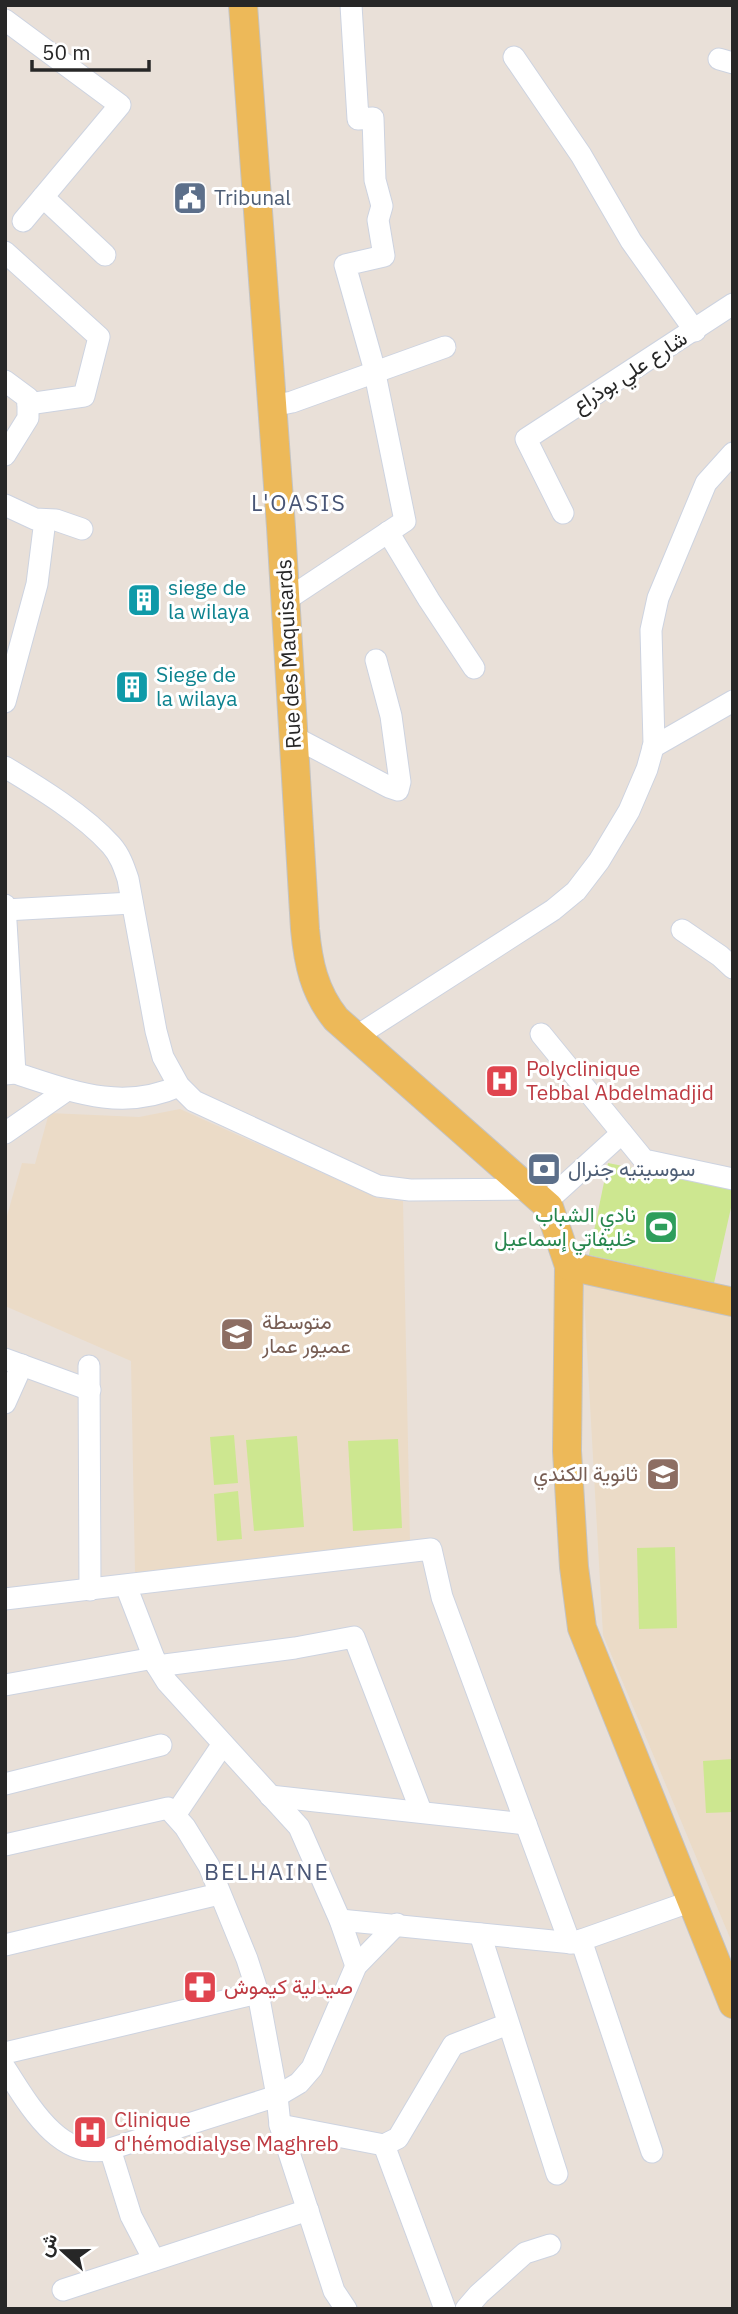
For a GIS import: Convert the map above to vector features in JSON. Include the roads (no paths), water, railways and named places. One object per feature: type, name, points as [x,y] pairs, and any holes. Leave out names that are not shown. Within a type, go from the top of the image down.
[{"type":"main road","name":"Rue des Maquisards","points":[[243,5],[286,600],[305,929],[310,967],[319,995],[336,1019],[536,1196]]},
{"type":"main road","points":[[536,1196],[550,1207],[569,1266],[567,1451],[574,1567],[582,1628],[733,2004]]},
{"type":"main road","points":[[569,1266],[733,1302]]},
{"type":"street","points":[[286,600],[405,521],[374,373],[345,265],[384,256],[378,220],[382,206],[375,180],[373,118],[358,119],[351,5]]},
{"type":"street","points":[[5,20],[120,105],[23,221]]},
{"type":"street","points":[[514,57],[582,155],[642,256],[695,331]]},
{"type":"street","points":[[43,197],[105,255]]},
{"type":"street","points":[[5,252],[99,337],[84,396],[28,404]]},
{"type":"street","name":"شارع علي بوذراع","points":[[563,513],[526,439],[732,308]]},
{"type":"street","points":[[272,406],[292,402],[445,347]]},
{"type":"street","points":[[5,381],[28,398],[28,418],[5,456]]},
{"type":"street","points":[[357,1036],[467,964],[535,924],[576,891],[599,861],[629,811],[647,769],[653,747],[651,630],[658,598],[706,483],[733,453]]},
{"type":"street","points":[[5,505],[35,519],[56,520],[82,529]]},
{"type":"street","points":[[5,702],[37,584],[46,520]]},
{"type":"street","points":[[388,532],[474,668]]},
{"type":"street","points":[[293,737],[398,790],[400,782],[391,716],[376,660]]},
{"type":"street","points":[[653,747],[733,701]]},
{"type":"street","points":[[5,767],[51,797],[112,846],[125,869],[163,1057],[179,1086],[194,1101],[378,1186],[410,1190],[536,1196],[622,1133]]},
{"type":"street","points":[[132,903],[5,908],[10,1074],[67,1090],[109,1098],[152,1096],[179,1086]]},
{"type":"street","points":[[682,930],[733,968]]},
{"type":"street","points":[[541,1034],[644,1160],[733,1179]]},
{"type":"street","points":[[5,1133],[67,1090]]},
{"type":"street","points":[[5,1403],[14,1362],[90,1390]]},
{"type":"street","points":[[89,1366],[90,1590]]},
{"type":"street","points":[[5,1599],[431,1549],[442,1597],[526,1824],[575,1941],[652,2152]]},
{"type":"street","points":[[126,1586],[155,1662],[167,1682],[299,1827],[340,1920],[356,1966]]},
{"type":"street","points":[[5,1685],[155,1662],[295,1648],[354,1637],[421,1811]]},
{"type":"street","points":[[175,1815],[223,1744]]},
{"type":"street","points":[[5,1784],[161,1745]]},
{"type":"street","points":[[270,1796],[526,1824]]},
{"type":"street","points":[[5,1845],[168,1808],[185,1827],[209,1866],[247,1959],[258,1993],[280,2125],[334,2291],[346,2309]]},
{"type":"street","points":[[5,1945],[219,1894]]},
{"type":"street","points":[[340,1920],[575,1941],[692,1901]]},
{"type":"street","points":[[5,2068],[34,2113],[55,2133],[81,2149],[99,2152],[277,2096],[299,2083],[312,2068],[356,1966],[397,1924]]},
{"type":"street","points":[[480,1934],[557,2174]]},
{"type":"street","points":[[5,2053],[258,1993]]},
{"type":"street","points":[[280,2125],[384,2145],[398,2138],[453,2045],[509,2024]]},
{"type":"street","points":[[384,2145],[444,2309]]},
{"type":"street","points":[[110,2150],[131,2216],[154,2260]]},
{"type":"street","points":[[63,2290],[308,2210]]},
{"type":"street","points":[[466,2309],[525,2253],[550,2245]]},
{"type":"place","name":"Tribunal","points":[[190,198]]},
{"type":"place","name":"siege de la wilaya","points":[[144,600]]},
{"type":"place","name":"Siege de la wilaya","points":[[132,687]]},
{"type":"place","name":"Polyclinique Tebbal Abdelmadjid","points":[[502,1081]]},
{"type":"place","name":"سوسيتيه جنرال","points":[[544,1169]]},
{"type":"place","name":"نادي الشباب خليفاتي إسماعيل","points":[[661,1227]]},
{"type":"place","name":"متوسطة عميور عمار","points":[[237,1334]]},
{"type":"place","name":"ثانوية الكندي","points":[[663,1474]]},
{"type":"place","name":"صيدلية كيموش","points":[[200,1987]]},
{"type":"place","name":"Clinique d'hémodialyse Maghreb","points":[[90,2132]]},
{"type":"district","name":"L'OASIS","points":[[299,503]]},
{"type":"district","name":"BELHAINE","points":[[267,1872]]}]
